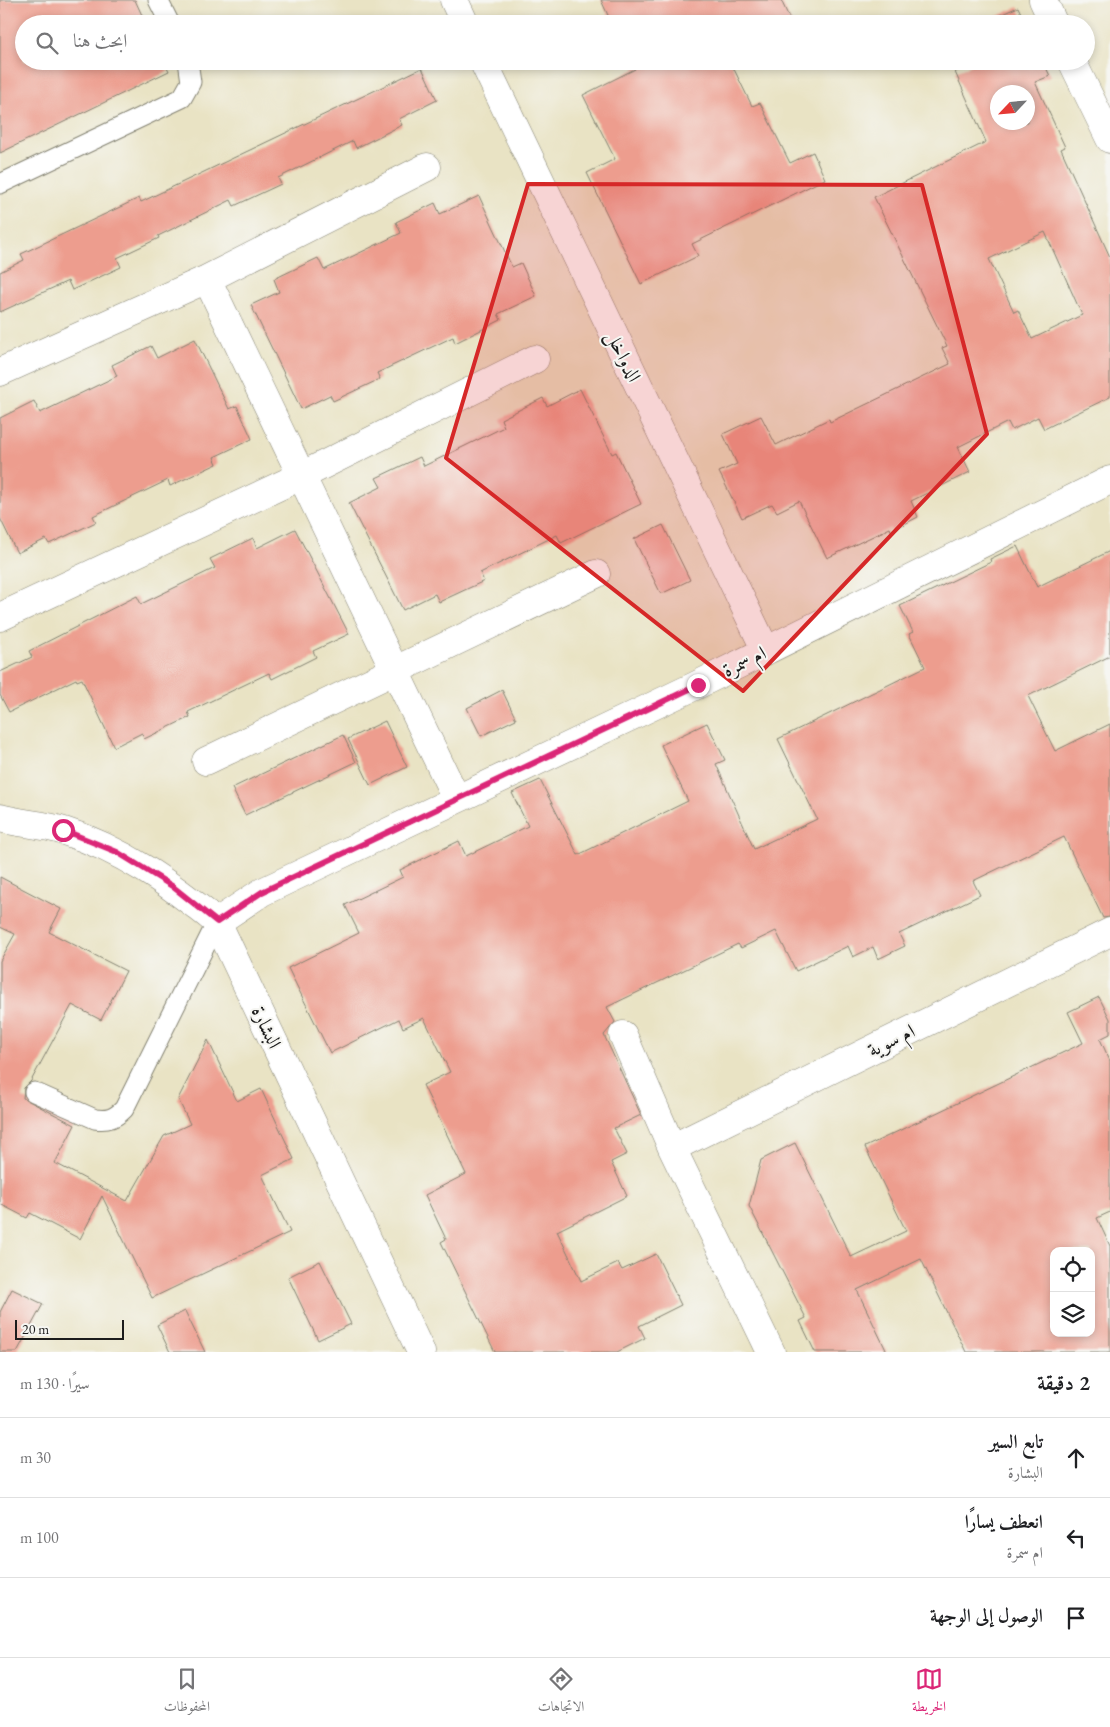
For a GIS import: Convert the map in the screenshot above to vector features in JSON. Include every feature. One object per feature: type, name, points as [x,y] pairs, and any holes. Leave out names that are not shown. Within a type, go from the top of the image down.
[{"type":"street","points":[[454,0],[461,15]]},
{"type":"street","points":[[1043,0],[1050,15]]},
{"type":"street","name":"الدواخل","points":[[487,70],[766,651]]},
{"type":"street","points":[[1076,70],[1110,139]]},
{"type":"street","points":[[0,372],[207,279],[427,167]]},
{"type":"street","points":[[207,279],[456,798]]},
{"type":"street","points":[[0,617],[302,475],[535,360]]},
{"type":"street","name":"ام سمرة","points":[[217,922],[262,892],[766,651],[1110,480]]},
{"type":"street","points":[[206,761],[596,574]]},
{"type":"street","name":"البشارة","points":[[0,819],[63,830],[117,852],[172,886],[217,922],[421,1352]]},
{"type":"street","name":"ام سوية","points":[[672,1148],[1110,932]]},
{"type":"street","points":[[623,1035],[672,1148],[771,1352]]},
{"type":"lane","points":[[158,0],[166,15]]},
{"type":"lane","points":[[0,184],[182,98],[191,82],[189,70]]},
{"type":"lane","points":[[34,1092],[95,1119],[106,1121],[116,1117],[124,1109],[217,922]]},
{"type":"highlighted area","points":[[528,184],[922,185],[987,434],[743,691],[446,458]]},
{"type":"building","points":[[0,0],[135,0],[142,15],[15,15],[15,70],[169,71],[0,153]]},
{"type":"building","points":[[601,0],[781,0],[788,15],[608,15]]},
{"type":"building","points":[[1018,7],[1022,15],[1000,15]]},
{"type":"building","points":[[418,70],[423,70],[437,100],[399,119],[402,125],[356,148],[353,141],[278,178],[281,184],[234,206],[231,200],[158,236],[159,238],[117,258],[121,267],[72,290],[68,281],[0,312],[0,272],[24,260],[21,254],[139,198],[141,202]]},
{"type":"building","points":[[633,70],[734,70],[752,106],[760,103],[790,163],[813,152],[825,179],[692,244],[698,256],[641,284],[587,173],[615,159],[583,95]]},
{"type":"building","points":[[959,70],[1047,70],[1050,76],[1035,82],[1065,147],[1061,149],[1110,257],[1110,397],[1044,429],[1038,417],[1012,430],[1008,422],[958,447],[970,472],[911,501],[918,517],[891,531],[890,528],[827,558],[799,501],[777,512],[772,504],[742,518],[719,472],[737,464],[723,434],[761,416],[776,445],[829,419],[830,422],[950,364],[942,348],[947,346],[874,197],[986,142],[955,72]],"holes":[[[1045,232],[1082,315],[1032,339],[1018,310],[1014,312],[989,259]]]},
{"type":"building","points":[[479,196],[512,267],[521,263],[536,296],[498,314],[501,320],[455,343],[453,337],[377,373],[380,379],[333,401],[330,395],[301,409],[251,305],[279,292],[274,279],[318,258],[324,270],[401,233],[396,222],[435,203],[440,214]]},
{"type":"building","points":[[195,339],[229,409],[237,406],[252,439],[214,457],[217,464],[170,486],[168,480],[93,516],[96,522],[49,544],[46,539],[17,553],[0,518],[0,418],[34,401],[40,413],[117,376],[112,365],[151,346],[157,358]]},
{"type":"building","points":[[580,389],[612,454],[616,452],[641,504],[561,543],[557,535],[480,573],[484,581],[439,602],[435,594],[403,610],[349,503],[381,487],[376,478],[420,457],[424,466],[504,427],[501,419],[543,398],[547,406]]},
{"type":"building","points":[[663,525],[690,580],[661,594],[634,539]]},
{"type":"building","points":[[295,529],[349,634],[313,651],[316,657],[272,679],[269,673],[188,712],[190,717],[144,739],[142,733],[114,747],[82,679],[77,681],[76,679],[9,712],[0,695],[0,672],[32,657],[29,651],[137,596],[141,604],[215,568],[210,559],[253,538],[257,548]]},
{"type":"building","points":[[1017,546],[1037,587],[1110,551],[1110,656],[1028,696],[1055,751],[1110,724],[1110,917],[1103,918],[1064,837],[973,881],[980,895],[899,934],[905,946],[878,959],[873,947],[853,957],[848,946],[796,971],[776,931],[741,948],[738,944],[607,1007],[615,1022],[604,1035],[641,1115],[614,1128],[627,1154],[611,1162],[627,1196],[557,1231],[581,1281],[618,1263],[622,1270],[656,1254],[681,1305],[639,1326],[645,1338],[617,1352],[495,1352],[441,1242],[446,1239],[425,1195],[466,1174],[423,1085],[450,1072],[424,1018],[403,1028],[399,1019],[330,1053],[288,968],[359,933],[345,905],[403,877],[400,870],[459,841],[466,856],[528,826],[512,793],[540,780],[578,855],[688,801],[661,745],[707,723],[725,760],[716,764],[754,849],[817,819],[778,739],[925,667],[909,634],[913,632],[900,606],[991,562],[990,559]]},
{"type":"building","points":[[502,690],[516,719],[481,736],[467,708]]},
{"type":"building","points":[[385,721],[407,767],[370,785],[348,739]]},
{"type":"building","points":[[343,735],[356,762],[245,815],[232,788]]},
{"type":"building","points":[[0,877],[61,909],[49,932],[126,971],[101,1020],[72,1005],[31,1081],[24,1088],[23,1098],[75,1125],[55,1163],[127,1201],[164,1136],[190,1124],[178,1099],[208,1040],[237,1101],[261,1089],[294,1159],[262,1175],[290,1232],[152,1298],[102,1196],[80,1239],[30,1213],[27,1218],[0,1204],[0,961],[15,934],[0,927]]},
{"type":"building","points":[[1099,997],[1110,1019],[1110,1034],[1100,1039],[1110,1061],[1110,1212],[1097,1218],[1110,1246],[1110,1352],[966,1352],[921,1259],[857,1290],[887,1352],[815,1352],[800,1321],[806,1318],[749,1206],[761,1160],[795,1143],[851,1257],[906,1231],[865,1147],[1083,1043],[1068,1012]]},
{"type":"building","points":[[320,1261],[351,1324],[318,1340],[288,1277]]},
{"type":"building","points":[[12,1289],[43,1304],[17,1352],[0,1352],[0,1312]]},
{"type":"building","points":[[185,1311],[205,1352],[170,1352],[157,1325]]},
{"type":"route","points":[[63,830],[117,852],[172,886],[217,922],[262,892],[456,798],[698,685]]}]
